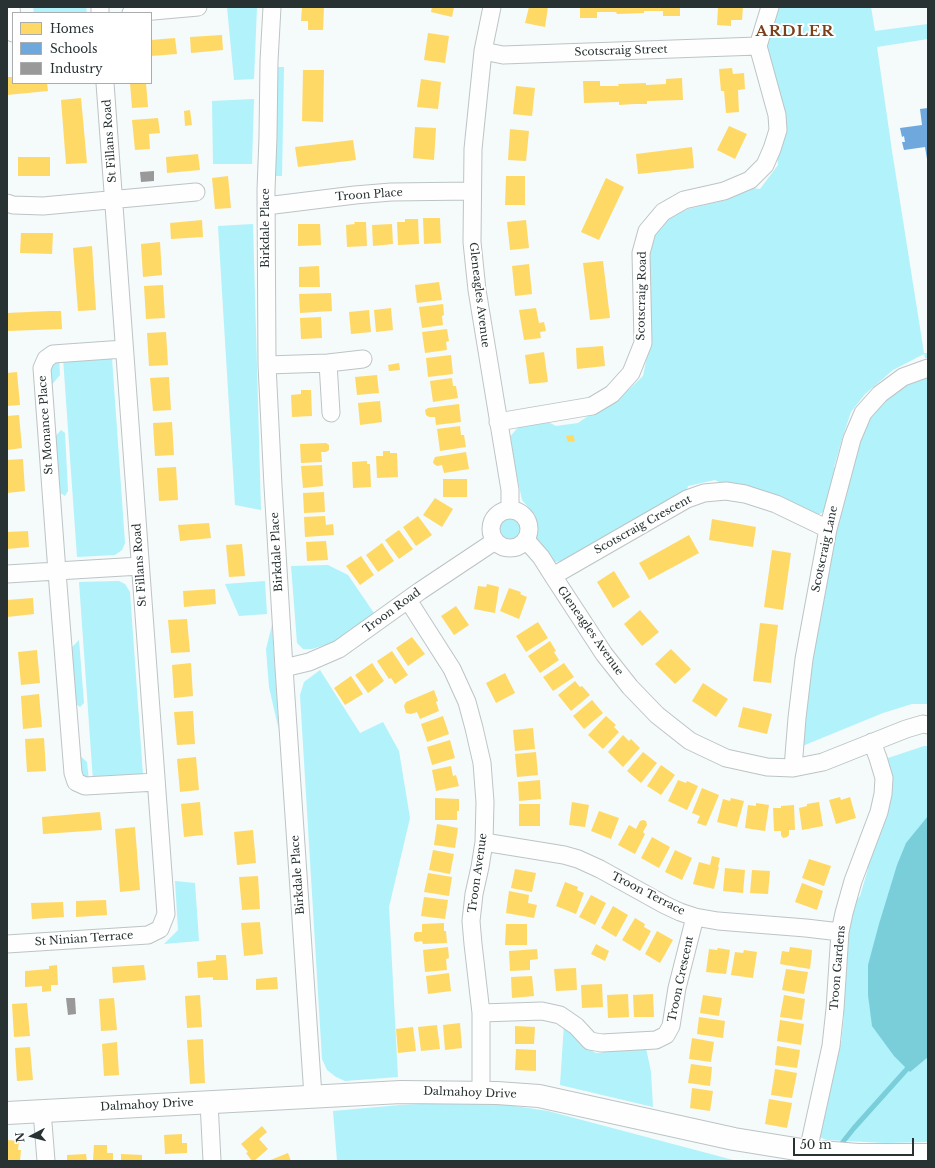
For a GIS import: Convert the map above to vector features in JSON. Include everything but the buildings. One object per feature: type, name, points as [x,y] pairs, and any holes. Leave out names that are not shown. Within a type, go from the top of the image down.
[{"type":"street","points":[[11,7],[12,20]]},
{"type":"street","points":[[142,12],[198,7]]},
{"type":"street","name":"Birkdale Place","points":[[272,7],[269,54],[266,206],[267,365],[273,494],[313,1096]]},
{"type":"street","name":"Gleneagles Avenue","points":[[492,7],[483,51],[473,149],[472,242],[477,290],[510,490],[510,510]]},
{"type":"street","points":[[758,46],[770,7]]},
{"type":"street","name":"Scotscraig Street","points":[[483,51],[503,55],[758,46]]},
{"type":"street","name":"Scotscraig Road","points":[[498,422],[592,406],[612,394],[631,373],[643,342],[642,253],[647,231],[663,212],[684,200],[724,191],[750,180],[765,165],[772,149],[778,130],[777,115],[758,46]]},
{"type":"street","name":"St Fillans Road","points":[[105,84],[166,914],[160,929]]},
{"type":"street","name":"Troon Place","points":[[266,206],[391,192],[472,191]]},
{"type":"street","name":"St Fillans Road","points":[[114,199],[196,192]]},
{"type":"street","points":[[7,203],[13,205],[43,206],[114,199]]},
{"type":"street","name":"St Monance Place","points":[[124,349],[53,354],[46,358],[42,368],[57,572],[73,773],[76,782],[85,786],[156,782]]},
{"type":"street","points":[[267,365],[328,363],[363,359]]},
{"type":"street","points":[[328,363],[331,413]]},
{"type":"street","name":"Scotscraig Lane","points":[[793,768],[796,718],[804,659],[828,529],[852,439],[862,413],[880,394],[903,377],[928,368]]},
{"type":"street","name":"Scotscraig Crescent","points":[[552,576],[687,499],[704,493],[726,491],[745,494],[776,504],[828,529]]},
{"type":"street","points":[[510,510],[521,514],[528,523],[529,529],[526,540],[521,545],[504,548],[495,541],[491,529],[495,518],[504,511],[510,510]]},
{"type":"street","name":"Gleneagles Avenue","points":[[526,540],[541,557],[604,654],[630,687],[657,715],[690,741],[726,758],[766,767],[793,768],[823,762],[906,729],[928,724]]},
{"type":"street","name":"Troon Road","points":[[284,668],[309,662],[339,649],[495,541]]},
{"type":"street","points":[[7,574],[140,566]]},
{"type":"street","name":"Troon Avenue","points":[[408,600],[452,669],[467,702],[482,762],[485,802],[484,842],[474,894],[471,921],[481,1013],[481,1092]]},
{"type":"street","name":"Troon Gardens","points":[[808,1152],[831,1046],[840,932],[853,881],[879,812],[883,794],[884,778],[872,742]]},
{"type":"street","name":"Troon Terrace","points":[[484,842],[564,855],[578,859],[665,905],[695,917],[718,921],[840,932]]},
{"type":"street","name":"Troon Crescent","points":[[481,1013],[542,1010],[560,1015],[576,1026],[590,1041],[656,1040],[666,1036],[671,1026],[677,988],[695,917]]},
{"type":"street","name":"St Ninian Terrace","points":[[7,944],[148,935],[160,929]]},
{"type":"street","name":"Dalmahoy Drive","points":[[7,1113],[401,1092],[481,1092],[538,1096],[734,1139],[808,1152],[858,1155],[928,1155]]},
{"type":"street","points":[[209,1102],[212,1161]]},
{"type":"street","points":[[42,1111],[46,1161]]},
{"type":"shaded area","points":[[33,7],[86,7],[87,12],[34,12]]},
{"type":"shaded area","points":[[227,7],[257,7],[254,79],[234,80]]},
{"type":"shaded area","points":[[778,7],[871,7],[875,31],[928,24],[928,39],[877,47],[924,353],[928,353],[928,358],[925,358],[924,354],[893,370],[865,394],[851,412],[834,467],[839,469],[826,510],[820,514],[815,514],[725,485],[715,480],[688,486],[686,493],[567,561],[553,562],[537,540],[535,515],[522,500],[509,438],[519,426],[548,422],[556,426],[578,423],[591,414],[618,400],[643,376],[650,342],[648,253],[655,233],[668,218],[688,209],[726,200],[752,188],[760,189],[778,165],[766,58],[766,38]]},
{"type":"shaded area","points":[[278,67],[284,67],[282,176],[275,176]]},
{"type":"shaded area","points":[[254,99],[252,164],[213,164],[212,101]]},
{"type":"shaded area","points":[[253,224],[261,510],[235,505],[218,226]]},
{"type":"shaded area","points":[[59,358],[60,375],[49,388],[50,361]]},
{"type":"shaded area","points":[[63,358],[112,358],[125,543],[122,550],[115,555],[77,557]]},
{"type":"shaded area","points":[[928,373],[928,704],[912,704],[883,713],[800,747],[809,659],[833,529],[866,418],[884,398],[907,383]]},
{"type":"shaded area","points":[[61,430],[65,433],[68,491],[65,496],[56,490],[53,439]]},
{"type":"shaded area","points":[[510,519],[517,522],[520,529],[517,536],[510,539],[503,536],[500,529],[503,522]]},
{"type":"shaded area","points":[[328,565],[348,575],[374,613],[335,642],[312,649],[303,649],[297,643],[291,566]]},
{"type":"shaded area","points":[[119,581],[125,584],[130,592],[143,775],[93,781],[79,582]]},
{"type":"shaded area","points":[[265,581],[267,614],[239,616],[225,584]]},
{"type":"shaded area","points":[[272,625],[279,731],[269,687],[266,649]]},
{"type":"shaded area","points":[[79,640],[84,703],[80,707],[72,701],[68,651]]},
{"type":"shaded area","points":[[320,670],[360,733],[383,722],[399,751],[410,818],[389,907],[398,1077],[345,1081],[336,1077],[327,1070],[322,1059],[300,695],[304,682]]},
{"type":"shaded area","points":[[928,746],[928,1142],[885,1143],[827,1140],[819,1137],[835,1052],[841,1044],[844,1015],[840,1004],[851,908],[860,896],[868,869],[867,858],[885,759]]},
{"type":"shaded area","points":[[76,752],[87,762],[89,781],[81,779]]},
{"type":"shaded area","points":[[928,816],[928,1057],[910,1072],[894,1056],[872,1026],[868,995],[868,965],[897,865],[906,843]]},
{"type":"shaded area","points":[[175,881],[195,883],[199,941],[164,944],[178,930]]},
{"type":"shaded area","points":[[564,1024],[574,1032],[580,1044],[596,1053],[646,1048],[651,1072],[653,1107],[560,1085]]},
{"type":"shaded area","points":[[482,1101],[548,1111],[737,1161],[337,1161],[333,1111],[400,1105]]},
{"type":"waterway","points":[[838,1148],[907,1069]]},
{"type":"district","name":"ARDLER","points":[[795,32]]}]
